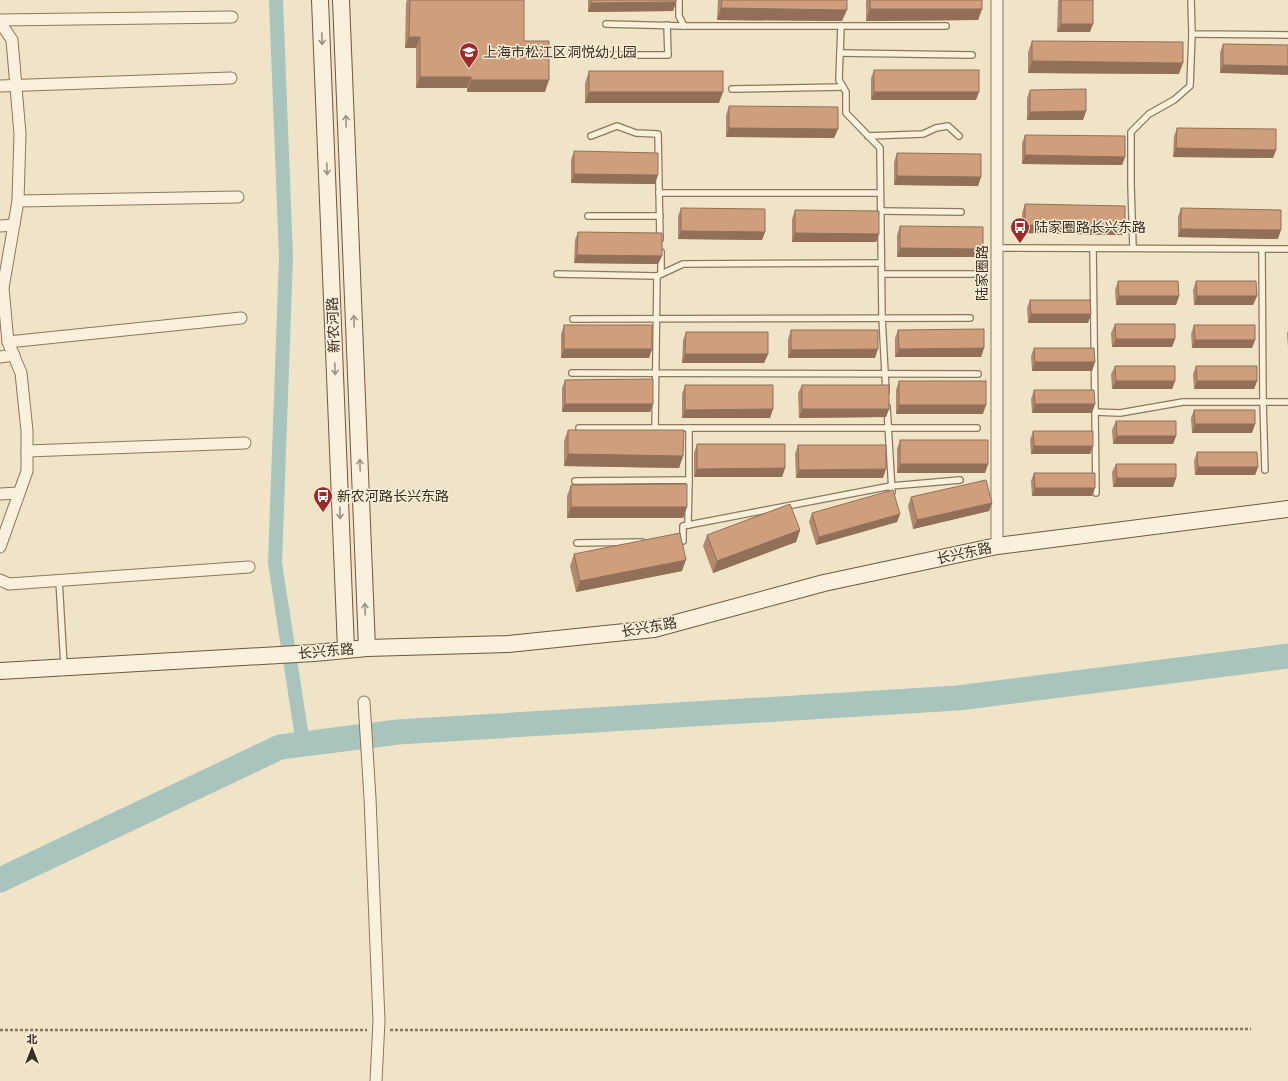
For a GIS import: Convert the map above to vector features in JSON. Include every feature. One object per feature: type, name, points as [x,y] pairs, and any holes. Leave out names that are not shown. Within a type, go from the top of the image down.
[{"type":"main road","name":"新农河路","points":[[320,0],[346,650]]},
{"type":"main road","name":"新农河路","points":[[341,0],[367,648]]},
{"type":"main road","name":"长兴东路","points":[[0,671],[314,653],[367,648],[508,644],[654,629],[824,583],[997,546],[1288,509]]},
{"type":"street","name":"陆家圈路","points":[[997,0],[997,546]]},
{"type":"street","points":[[0,21],[232,17]]},
{"type":"street","points":[[0,21],[12,40],[20,134],[18,201],[3,288],[8,342],[21,373],[27,431],[27,471],[0,548]]},
{"type":"street","points":[[0,86],[231,78]]},
{"type":"street","points":[[18,201],[238,198]]},
{"type":"street","points":[[0,226],[14,225]]},
{"type":"street","points":[[8,342],[240,318]]},
{"type":"street","points":[[0,357],[14,355]]},
{"type":"street","points":[[27,451],[245,443]]},
{"type":"street","points":[[0,494],[19,493]]},
{"type":"street","points":[[0,580],[9,584],[249,567]]},
{"type":"street","points":[[364,702],[370,798],[378,1030],[376,1081]]},
{"type":"lane","points":[[679,0],[679,16],[684,26]]},
{"type":"lane","points":[[1133,248],[1131,132],[1149,114],[1174,100],[1190,86],[1192,34],[1191,0]]},
{"type":"lane","points":[[606,24],[684,26],[946,26]]},
{"type":"lane","points":[[608,55],[668,55],[667,25]]},
{"type":"lane","points":[[841,26],[839,80],[846,92],[846,113],[880,148],[882,317],[892,489]]},
{"type":"lane","points":[[1192,34],[1288,35]]},
{"type":"lane","points":[[840,53],[972,55]]},
{"type":"lane","points":[[732,89],[843,87]]},
{"type":"lane","points":[[591,136],[617,126],[636,133],[658,134],[660,216],[659,275],[656,319],[655,428]]},
{"type":"lane","points":[[868,136],[923,134],[936,128],[948,126],[959,136]]},
{"type":"lane","points":[[659,193],[880,193]]},
{"type":"lane","points":[[881,211],[961,212]]},
{"type":"lane","points":[[588,216],[660,216]]},
{"type":"lane","points":[[997,248],[1288,249]]},
{"type":"lane","points":[[1093,249],[1096,494]]},
{"type":"lane","points":[[1262,249],[1263,402],[1266,470]]},
{"type":"lane","points":[[557,274],[659,275],[682,264],[881,263]]},
{"type":"lane","points":[[882,274],[973,274]]},
{"type":"lane","points":[[573,319],[882,317],[970,318]]},
{"type":"lane","points":[[572,373],[978,374]]},
{"type":"lane","points":[[1095,412],[1120,413],[1183,402],[1288,402]]},
{"type":"lane","points":[[578,428],[977,428]]},
{"type":"lane","points":[[688,525],[689,428]]},
{"type":"lane","points":[[575,481],[689,480]]},
{"type":"lane","points":[[668,541],[683,541],[683,526],[892,489],[960,480]]},
{"type":"lane","points":[[577,543],[645,542]]},
{"type":"lane","points":[[59,580],[64,667]]},
{"type":"path","points":[[0,1030],[1251,1029]]},
{"type":"building","points":[[410,0],[524,0],[524,41],[549,41],[549,80],[471,80],[471,77],[420,77],[420,37],[409,37]]},
{"type":"building","points":[[591,0],[676,0],[676,2],[591,3]]},
{"type":"building","points":[[722,0],[847,0],[847,10],[721,8]]},
{"type":"building","points":[[870,0],[982,0],[982,9],[870,9]]},
{"type":"building","points":[[1061,0],[1093,0],[1093,24],[1061,24]]},
{"type":"building","points":[[1032,41],[1183,42],[1183,63],[1032,61]]},
{"type":"building","points":[[1223,44],[1288,45],[1288,66],[1223,65]]},
{"type":"building","points":[[874,70],[979,70],[979,92],[874,92]]},
{"type":"building","points":[[589,71],[723,71],[723,92],[589,92]]},
{"type":"building","points":[[1086,89],[1086,111],[1030,112],[1030,90]]},
{"type":"building","points":[[729,106],[838,107],[838,129],[729,128]]},
{"type":"building","points":[[1177,128],[1276,129],[1276,150],[1176,148]]},
{"type":"building","points":[[1025,135],[1125,136],[1125,157],[1025,155]]},
{"type":"building","points":[[574,151],[658,153],[658,175],[574,174]]},
{"type":"building","points":[[897,153],[981,154],[981,177],[897,176]]},
{"type":"building","points":[[1025,204],[1125,206],[1125,226],[1025,225]]},
{"type":"building","points":[[681,208],[765,209],[765,232],[681,231]]},
{"type":"building","points":[[1181,208],[1281,210],[1281,230],[1181,229]]},
{"type":"building","points":[[795,210],[879,211],[879,234],[795,233]]},
{"type":"building","points":[[900,226],[983,227],[983,249],[900,248]]},
{"type":"building","points":[[578,232],[662,233],[662,256],[577,255]]},
{"type":"building","points":[[1118,281],[1178,281],[1179,296],[1119,296]]},
{"type":"building","points":[[1196,281],[1256,281],[1257,296],[1197,296]]},
{"type":"building","points":[[1030,300],[1090,300],[1091,314],[1031,314]]},
{"type":"building","points":[[1115,324],[1175,324],[1175,339],[1116,339]]},
{"type":"building","points":[[564,325],[652,325],[652,349],[564,349]]},
{"type":"building","points":[[1194,325],[1255,325],[1255,340],[1195,340]]},
{"type":"building","points":[[984,329],[984,348],[899,349],[898,330]]},
{"type":"building","points":[[791,330],[878,330],[878,349],[791,350]]},
{"type":"building","points":[[686,332],[768,332],[768,354],[685,354]]},
{"type":"building","points":[[1034,348],[1094,348],[1095,362],[1035,362]]},
{"type":"building","points":[[1115,366],[1175,366],[1175,381],[1116,381]]},
{"type":"building","points":[[1196,366],[1257,366],[1257,381],[1197,381]]},
{"type":"building","points":[[653,379],[653,404],[565,404],[565,380]]},
{"type":"building","points":[[899,381],[986,381],[986,405],[899,405]]},
{"type":"building","points":[[685,385],[773,385],[773,409],[685,410]]},
{"type":"building","points":[[802,385],[889,385],[889,409],[802,409]]},
{"type":"building","points":[[1034,390],[1094,390],[1095,404],[1035,404]]},
{"type":"building","points":[[1194,410],[1255,410],[1255,424],[1195,424]]},
{"type":"building","points":[[1116,421],[1176,421],[1176,436],[1117,436]]},
{"type":"building","points":[[568,430],[684,430],[683,456],[568,454]]},
{"type":"building","points":[[1033,431],[1093,431],[1093,446],[1034,446]]},
{"type":"building","points":[[900,440],[988,440],[988,464],[900,464]]},
{"type":"building","points":[[697,444],[785,444],[785,468],[697,469]]},
{"type":"building","points":[[798,445],[886,445],[886,469],[799,470]]},
{"type":"building","points":[[1197,452],[1257,452],[1258,467],[1198,467]]},
{"type":"building","points":[[1116,464],[1176,464],[1176,478],[1117,478]]},
{"type":"building","points":[[1034,473],[1095,473],[1095,488],[1035,488]]},
{"type":"building","points":[[986,480],[992,503],[917,520],[911,497]]},
{"type":"building","points":[[687,484],[687,507],[571,507],[571,485]]},
{"type":"building","points":[[893,490],[900,514],[819,537],[812,513]]},
{"type":"building","points":[[790,504],[800,530],[717,561],[707,535]]},
{"type":"building","points":[[680,533],[686,560],[580,581],[574,554]]},
{"type":"waterway","points":[[276,0],[286,257],[275,563],[303,744]]},
{"type":"waterway","points":[[0,880],[280,747],[398,732],[958,698],[1288,656]]},
{"type":"place","name":"上海市松江区洞悦幼儿园","points":[[469,69]]},
{"type":"place","name":"陆家圈路长兴东路","points":[[1020,244]]},
{"type":"place","name":"新农河路长兴东路","points":[[323,513]]}]
